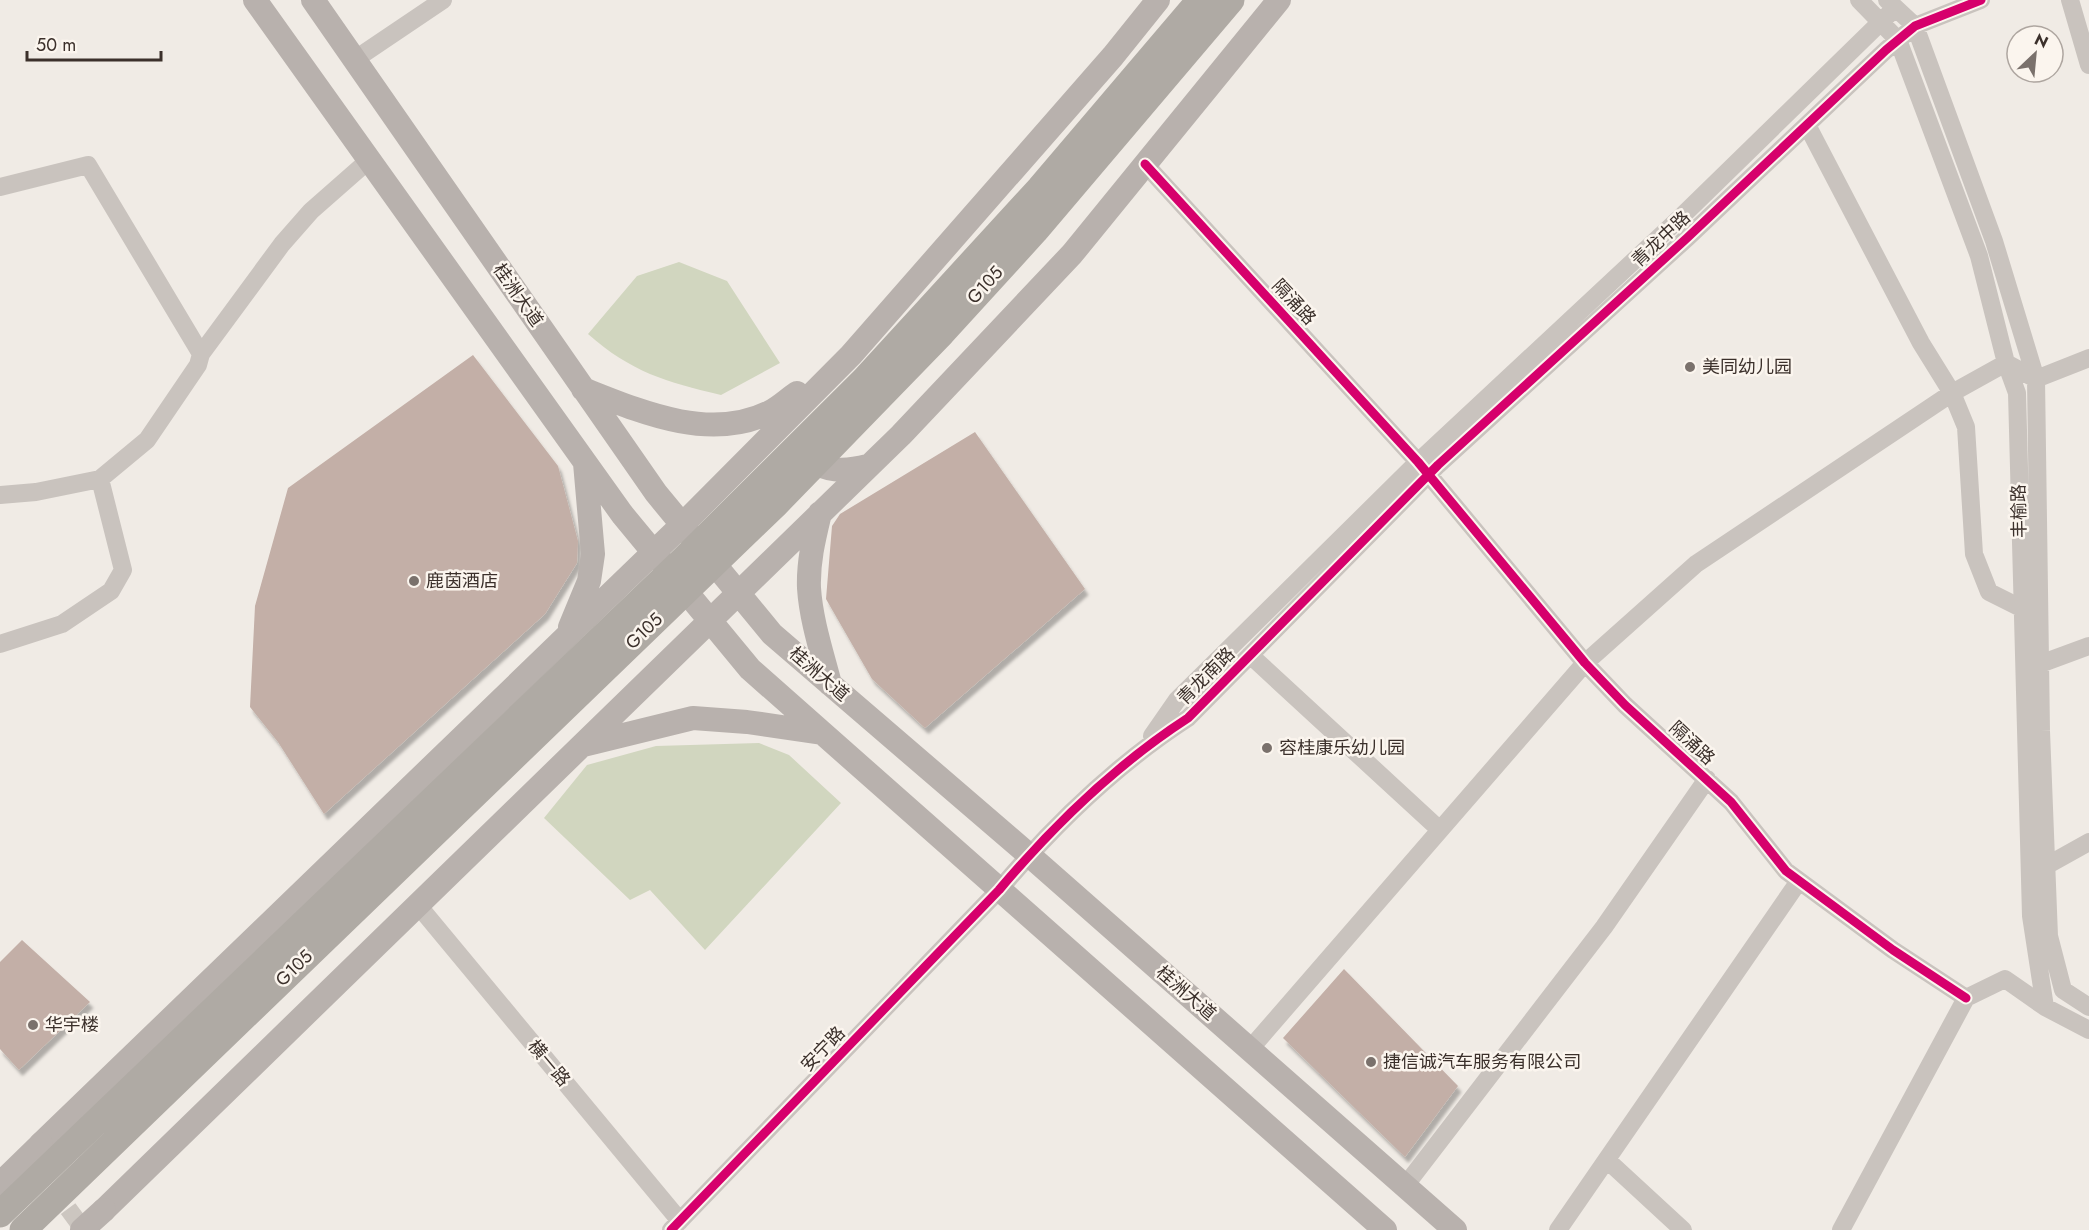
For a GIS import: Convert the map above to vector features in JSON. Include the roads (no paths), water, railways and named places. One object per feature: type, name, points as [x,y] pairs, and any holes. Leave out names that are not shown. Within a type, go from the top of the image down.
[{"type":"highway","name":"G105","points":[[0,1214],[675,567],[864,380],[1040,188],[1200,0]]},
{"type":"highway","name":"G105","points":[[23,1230],[776,505],[996,274],[1231,0]]},
{"type":"main road","points":[[255,0],[622,514],[655,551],[750,669],[1385,1230]]},
{"type":"main road","name":"桂洲大道","points":[[312,0],[583,389],[682,525],[772,634],[1029,855],[1455,1230]]},
{"type":"main road","points":[[0,1184],[682,525],[850,356],[1113,56],[1158,0]]},
{"type":"main road","points":[[82,1230],[868,466],[1072,254],[1279,0]]},
{"type":"main road","points":[[583,389],[676,422],[730,425],[770,412],[850,356]]},
{"type":"main road","points":[[797,409],[799,432],[808,453],[817,464],[834,470],[852,470],[868,466]]},
{"type":"main road","points":[[563,640],[589,581],[593,554],[585,463]]},
{"type":"main road","points":[[820,513],[811,553],[809,587],[815,626],[830,684]]},
{"type":"main road","points":[[563,640],[581,639],[603,643],[616,650],[629,673],[629,698]]},
{"type":"main road","points":[[580,745],[693,718],[747,722],[822,733]]},
{"type":"street","points":[[354,60],[443,0]]},
{"type":"street","name":"丰榆路","points":[[1859,0],[1898,40],[1979,256],[2006,363],[2017,393],[2031,916],[2045,1007]]},
{"type":"street","name":"青龙中路","points":[[1423,469],[1807,125],[1898,40],[1915,26],[1981,0]]},
{"type":"street","points":[[2070,0],[2089,65]]},
{"type":"street","name":"丰榆路","points":[[1892,4],[1915,26],[1994,242],[2036,379],[2040,664],[2049,936],[2063,990],[2089,1007]]},
{"type":"street","name":"青龙中路","points":[[1423,469],[1880,20],[1892,4]]},
{"type":"street","points":[[1807,125],[1921,343],[1952,393],[1966,427],[1974,554],[1989,592],[2021,608]]},
{"type":"street","points":[[0,495],[36,492],[100,479],[147,440],[198,365],[201,354],[282,244],[311,210],[369,160]]},
{"type":"street","name":"隔涌路","points":[[1145,164],[1423,469],[1585,663],[1625,705],[1731,802],[1786,871],[1893,950],[1966,998]]},
{"type":"street","points":[[0,187],[88,165],[201,354]]},
{"type":"street","points":[[1250,1049],[1585,663],[1696,564],[1952,393],[2006,363],[2036,379],[2089,358]]},
{"type":"street","name":"青龙南路","points":[[999,890],[1029,855],[1146,745],[1188,718],[1250,655],[1423,469]]},
{"type":"street","name":"青龙南路","points":[[1146,745],[1177,700],[1423,469]]},
{"type":"street","points":[[0,644],[62,624],[111,591],[123,570],[100,479]]},
{"type":"street","points":[[2040,664],[2089,646]]},
{"type":"street","points":[[1250,655],[1440,831]]},
{"type":"street","points":[[1405,1186],[1604,927],[1707,779]]},
{"type":"street","points":[[2046,866],[2089,842]]},
{"type":"street","points":[[1558,1230],[1799,881]]},
{"type":"street","name":"安宁路","points":[[676,1226],[999,890]]},
{"type":"street","name":"横一路","points":[[417,904],[676,1226]]},
{"type":"street","points":[[1841,1230],[1966,998],[2005,979],[2045,1007],[2089,1029]]},
{"type":"street","points":[[1607,1160],[1683,1230]]},
{"type":"tunnel","points":[[52,1187],[84,1230]]},
{"type":"place","name":"美同幼儿园","points":[[1690,367]]},
{"type":"place","name":"鹿茵酒店","points":[[414,581]]},
{"type":"place","name":"容桂康乐幼儿园","points":[[1267,748]]},
{"type":"place","name":"华宇楼","points":[[33,1025]]},
{"type":"place","name":"捷信诚汽车服务有限公司","points":[[1371,1062]]}]
